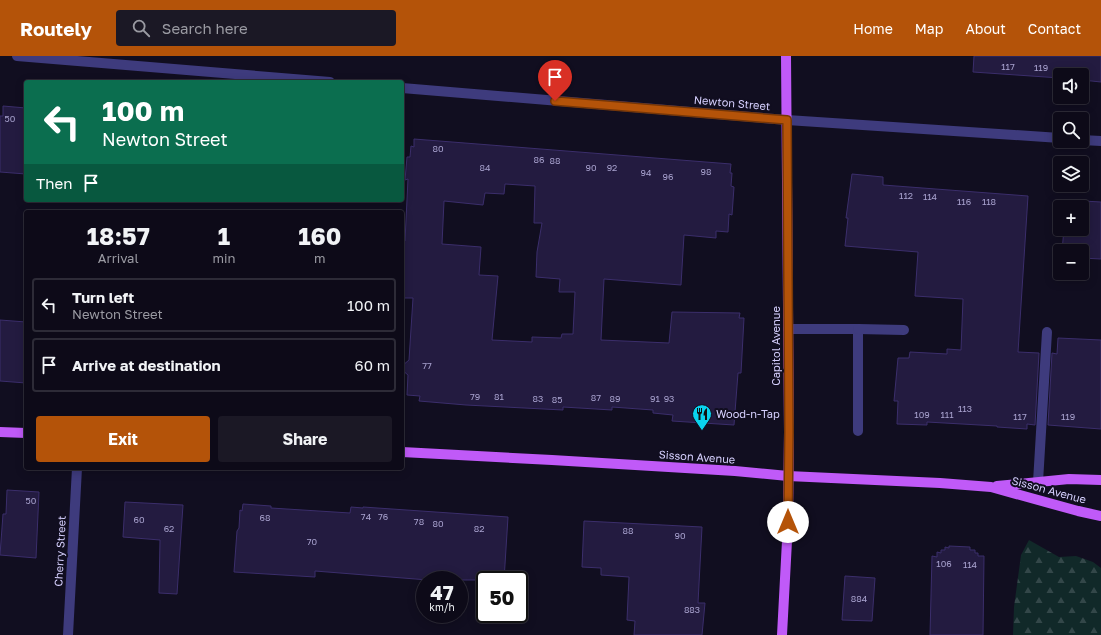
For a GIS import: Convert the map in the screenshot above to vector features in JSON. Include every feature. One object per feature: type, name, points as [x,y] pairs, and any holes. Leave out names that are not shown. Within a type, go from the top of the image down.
[{"type":"main road","name":"Capitol Avenue","points":[[782,635],[788,522],[786,56]]},
{"type":"main road","points":[[0,432],[24,433]]},
{"type":"main road","name":"Sisson Avenue","points":[[404,452],[991,487],[1069,479],[1101,480]]},
{"type":"main road","name":"Sisson Avenue","points":[[991,487],[1101,516]]},
{"type":"street","points":[[17,56],[306,80]]},
{"type":"street","name":"Newton Street","points":[[404,88],[787,120],[1053,138]]},
{"type":"street","points":[[1089,140],[1101,141]]},
{"type":"street","points":[[788,328],[904,330]]},
{"type":"street","points":[[858,329],[858,432]]},
{"type":"street","points":[[1038,482],[1047,332]]},
{"type":"street","name":"Cherry Street","points":[[68,635],[77,470]]},
{"type":"green space","points":[[1029,540],[1059,557],[1076,556],[1093,562],[1101,568],[1101,635],[1013,635],[1014,607],[1021,555]]},
{"type":"building","points":[[974,56],[1101,56],[1101,82],[1089,81],[1089,68],[1053,68],[1053,78],[973,72]]},
{"type":"building","points":[[3,106],[24,108],[24,174],[0,172],[0,116],[3,116]]},
{"type":"building","points":[[414,139],[731,164],[731,186],[734,187],[732,215],[729,214],[728,232],[716,231],[716,238],[684,235],[681,285],[604,279],[601,340],[669,343],[672,312],[740,313],[739,318],[744,318],[741,373],[738,373],[734,425],[672,421],[673,415],[653,413],[653,410],[612,407],[612,410],[563,407],[563,410],[466,405],[419,401],[420,396],[407,395],[408,375],[404,372],[404,364],[409,360],[413,298],[404,298],[404,241],[408,179],[405,180],[407,157],[410,157],[411,146],[414,147]],"holes":[[[505,184],[535,186],[534,223],[542,223],[537,252],[536,277],[560,279],[559,292],[575,292],[573,334],[562,334],[561,338],[532,337],[532,342],[492,340],[498,276],[479,275],[481,247],[442,244],[444,201],[483,205],[485,193],[504,194]]]},
{"type":"building","points":[[852,174],[883,177],[883,185],[1028,196],[1018,352],[1039,353],[1035,425],[1027,424],[1027,429],[927,422],[927,425],[897,424],[898,401],[894,401],[898,358],[909,358],[910,352],[947,354],[947,349],[961,350],[963,299],[915,296],[918,252],[845,246],[848,218],[846,218]]},
{"type":"building","points":[[1089,201],[1101,202],[1101,259],[1089,258],[1089,244],[1063,244],[1063,236],[1089,236]]},
{"type":"building","points":[[0,320],[24,322],[24,383],[0,381]]},
{"type":"building","points":[[1058,338],[1101,340],[1101,429],[1048,425],[1052,353],[1057,354]]},
{"type":"building","points":[[7,490],[39,492],[36,558],[0,555],[3,514],[6,514]]},
{"type":"building","points":[[125,502],[183,505],[177,594],[159,593],[160,540],[123,537]]},
{"type":"building","points":[[243,504],[271,506],[271,508],[350,513],[351,507],[363,507],[508,517],[505,571],[476,571],[476,580],[468,580],[468,571],[416,571],[416,579],[315,571],[315,577],[234,572],[237,531],[239,528],[240,510],[242,511]]},
{"type":"building","points":[[584,521],[702,527],[698,603],[705,603],[702,635],[634,635],[635,621],[627,620],[629,577],[601,575],[601,568],[582,567]]},
{"type":"building","points":[[949,546],[970,547],[970,550],[975,550],[975,553],[978,553],[978,556],[984,556],[983,635],[930,635],[932,556],[937,557],[937,552],[941,553],[941,550],[945,550],[945,547],[949,548]]},
{"type":"building","points":[[845,576],[875,578],[872,621],[842,620]]},
{"type":"place","name":"Wood-n-Tap","points":[[702,431]]},
{"type":"route","points":[[555,101],[787,120],[789,432],[788,522]]}]
